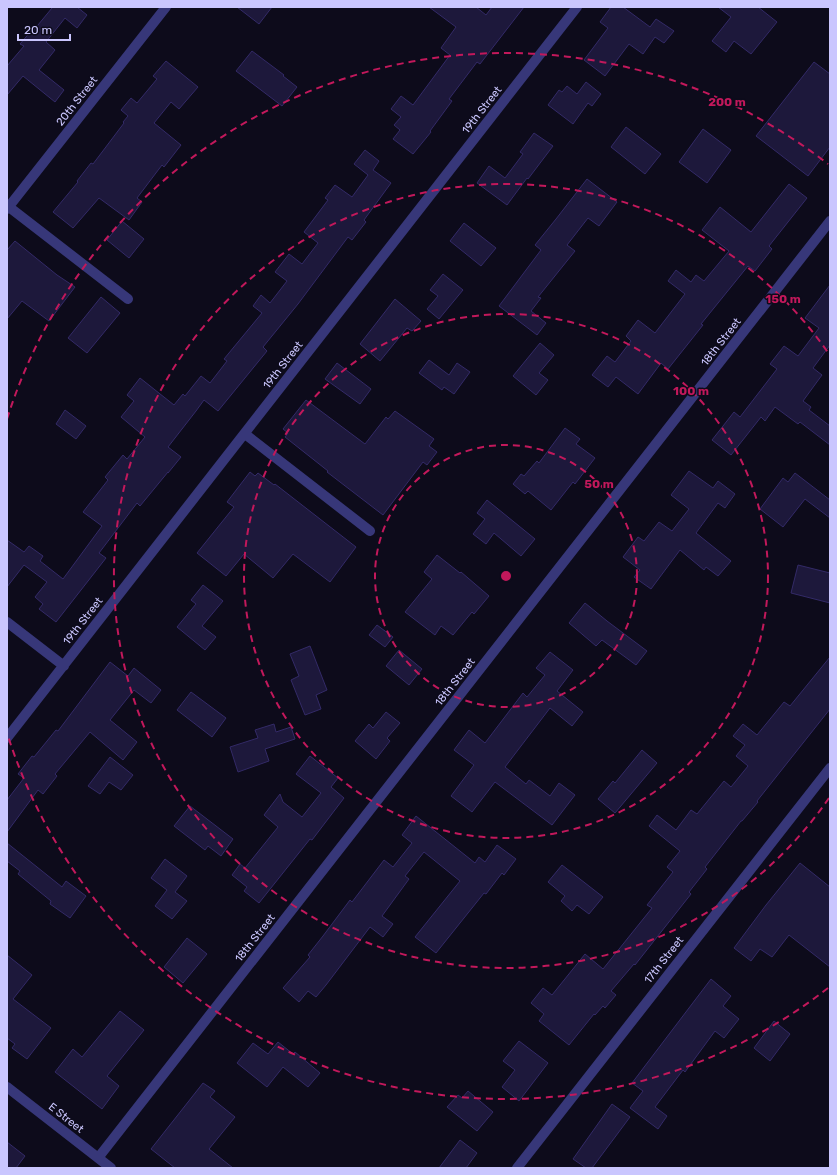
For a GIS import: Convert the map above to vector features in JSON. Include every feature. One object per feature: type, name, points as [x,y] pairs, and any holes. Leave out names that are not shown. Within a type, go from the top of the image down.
[{"type":"street","name":"20th Street","points":[[8,208],[166,7]]},
{"type":"street","name":"19th Street","points":[[7,738],[577,7]]},
{"type":"street","points":[[8,208],[128,299]]},
{"type":"street","name":"18th Street","points":[[98,1158],[830,222]]},
{"type":"street","points":[[245,434],[370,531]]},
{"type":"street","points":[[7,622],[64,666]]},
{"type":"street","name":"17th Street","points":[[517,1168],[830,768]]},
{"type":"street","name":"E Street","points":[[7,1087],[111,1168]]},
{"type":"building","points":[[50,7],[77,7],[87,15],[77,28],[65,18],[46,42],[55,50],[39,70],[64,90],[55,102],[23,76],[7,95],[7,66],[24,46],[20,44],[52,8]]},
{"type":"building","points":[[237,7],[272,7],[259,24]]},
{"type":"building","points":[[429,7],[476,7],[486,15],[492,7],[524,7],[480,64],[477,62],[449,99],[452,101],[430,131],[431,132],[413,154],[393,139],[400,130],[394,125],[401,117],[391,109],[401,96],[413,105],[450,55],[441,48],[456,27]]},
{"type":"building","points":[[611,7],[623,7],[650,27],[656,19],[674,31],[664,43],[655,37],[643,54],[629,44],[605,76],[584,60],[608,28],[600,22]]},
{"type":"building","points":[[718,7],[758,7],[777,22],[751,54],[734,41],[726,52],[712,41],[731,17]]},
{"type":"building","points":[[252,51],[284,75],[283,76],[297,87],[282,106],[236,71]]},
{"type":"building","points":[[166,61],[198,87],[179,109],[171,102],[154,123],[181,145],[164,167],[162,165],[137,198],[142,202],[129,220],[99,198],[73,228],[53,212],[78,182],[77,181],[91,163],[93,164],[124,123],[123,122],[128,116],[121,110],[131,98],[137,103],[157,79],[153,76]]},
{"type":"building","points":[[814,62],[830,74],[830,147],[808,176],[756,136]]},
{"type":"building","points":[[586,82],[601,94],[592,106],[588,103],[573,124],[548,105],[559,90],[562,92],[567,86],[577,94]]},
{"type":"building","points":[[626,127],[661,154],[645,174],[611,147]]},
{"type":"building","points":[[703,129],[731,150],[707,183],[679,162]]},
{"type":"building","points":[[534,133],[553,146],[507,205],[477,183],[489,166],[505,178],[523,154],[520,152]]},
{"type":"building","points":[[365,150],[379,161],[373,170],[391,183],[364,220],[366,222],[352,240],[348,237],[298,304],[263,347],[267,351],[218,411],[204,400],[168,447],[181,457],[140,506],[137,503],[99,553],[106,558],[56,622],[39,609],[43,604],[35,597],[47,582],[24,565],[7,587],[7,540],[24,552],[29,546],[43,556],[40,561],[63,579],[102,526],[83,512],[108,480],[105,477],[123,455],[127,459],[145,437],[121,417],[134,401],[127,395],[140,378],[174,405],[183,394],[185,396],[201,376],[210,383],[227,361],[224,359],[262,313],[253,306],[261,295],[270,303],[287,281],[275,272],[289,254],[302,264],[318,243],[304,232],[328,200],[325,198],[335,185],[352,197],[368,175],[354,164]]},
{"type":"building","points":[[587,179],[617,202],[599,226],[588,218],[567,245],[575,251],[538,297],[541,298],[531,311],[546,323],[537,335],[499,306],[541,250],[535,245]]},
{"type":"building","points":[[789,184],[807,198],[769,246],[772,249],[755,271],[748,266],[701,324],[703,325],[668,369],[661,363],[638,394],[616,377],[608,387],[592,375],[607,356],[615,362],[631,341],[626,336],[638,320],[655,333],[685,294],[668,281],[676,270],[691,282],[696,275],[704,281],[729,251],[702,230],[720,207],[751,232]]},
{"type":"building","points":[[122,221],[144,239],[129,258],[107,240]]},
{"type":"building","points":[[464,223],[496,248],[481,266],[450,241]]},
{"type":"building","points":[[15,241],[57,275],[75,287],[49,321],[22,301],[7,319],[7,250]]},
{"type":"building","points":[[443,274],[463,290],[439,319],[427,309],[438,296],[430,290]]},
{"type":"building","points":[[830,285],[830,345],[813,368],[822,375],[803,401],[811,407],[809,410],[830,426],[830,445],[800,422],[798,424],[775,407],[765,421],[761,417],[731,455],[712,440],[734,412],[740,417],[777,369],[770,364],[784,346],[798,356],[819,328],[805,318]]},
{"type":"building","points":[[101,297],[120,313],[87,353],[68,338]]},
{"type":"building","points":[[395,299],[421,321],[412,331],[407,328],[380,361],[360,344]]},
{"type":"building","points":[[540,343],[554,355],[539,373],[548,380],[536,395],[513,376]]},
{"type":"building","points":[[429,360],[449,375],[457,363],[470,372],[454,394],[444,387],[442,390],[419,373]]},
{"type":"building","points":[[337,363],[371,389],[360,404],[325,379]]},
{"type":"building","points":[[306,400],[365,444],[386,417],[388,419],[395,411],[434,439],[429,446],[437,452],[427,465],[423,462],[383,515],[327,472],[328,471],[285,437],[288,433],[283,429]]},
{"type":"building","points":[[65,410],[86,426],[76,439],[56,424]]},
{"type":"building","points":[[565,428],[580,439],[576,444],[595,458],[575,484],[573,482],[551,510],[528,491],[525,494],[513,484],[521,474],[524,476],[537,461],[539,463]]},
{"type":"building","points":[[689,471],[713,488],[718,481],[735,494],[725,508],[718,503],[696,533],[731,561],[718,576],[706,567],[704,570],[680,550],[651,589],[634,577],[640,570],[623,557],[638,537],[644,541],[659,522],[672,531],[689,509],[671,495]]},
{"type":"building","points":[[250,472],[255,476],[258,473],[274,485],[275,484],[356,547],[330,582],[293,554],[273,578],[244,554],[226,576],[197,553],[234,507],[227,502]]},
{"type":"building","points":[[795,473],[830,500],[830,518],[805,499],[783,527],[760,509],[783,478],[788,482]]},
{"type":"building","points":[[487,500],[535,539],[521,556],[494,533],[486,544],[473,534],[485,519],[477,513]]},
{"type":"building","points":[[437,555],[460,573],[461,572],[489,596],[474,614],[472,612],[453,635],[441,626],[435,635],[405,612],[432,579],[424,572]]},
{"type":"building","points":[[798,565],[830,573],[830,603],[791,593]]},
{"type":"building","points":[[203,585],[223,601],[202,626],[216,637],[205,650],[177,627],[196,604],[191,600]]},
{"type":"building","points":[[585,603],[647,651],[636,665],[602,640],[596,646],[569,623]]},
{"type":"building","points":[[377,625],[393,637],[385,647],[369,635]]},
{"type":"building","points":[[310,646],[327,690],[316,695],[321,709],[305,715],[291,680],[299,676],[290,654]]},
{"type":"building","points":[[399,650],[422,669],[409,685],[386,666]]},
{"type":"building","points":[[550,652],[573,670],[557,691],[583,712],[572,726],[550,708],[505,767],[526,784],[529,780],[550,796],[559,783],[575,795],[552,825],[495,782],[472,812],[451,796],[474,765],[454,750],[469,730],[485,743],[523,693],[527,697],[545,675],[536,668]]},
{"type":"building","points":[[830,657],[830,709],[757,801],[758,802],[705,867],[707,869],[689,892],[691,894],[635,965],[634,964],[611,991],[616,995],[605,1008],[603,1006],[595,1015],[594,1014],[569,1045],[539,1021],[544,1014],[531,1003],[543,988],[552,995],[585,954],[603,969],[652,908],[647,905],[673,872],[667,867],[680,851],[649,826],[657,815],[676,830],[691,810],[697,814],[724,781],[731,787],[748,766],[736,756],[745,745],[733,736],[743,724],[757,735],[784,702],[790,706]]},
{"type":"building","points":[[110,662],[128,676],[134,668],[161,690],[151,703],[134,690],[110,720],[137,742],[123,760],[90,732],[55,774],[57,776],[43,794],[38,790],[7,832],[7,800],[24,778],[18,774],[56,730],[58,731]]},
{"type":"building","points":[[191,692],[226,718],[212,737],[177,710]]},
{"type":"building","points":[[386,712],[400,723],[387,738],[390,741],[376,759],[355,741],[369,724],[373,728]]},
{"type":"building","points":[[274,724],[276,732],[291,727],[295,739],[265,749],[269,761],[238,772],[230,747],[258,738],[255,730]]},
{"type":"building","points":[[642,750],[657,763],[615,813],[598,799],[613,781],[615,783]]},
{"type":"building","points":[[310,756],[338,778],[331,787],[344,798],[312,840],[310,839],[259,903],[244,891],[247,887],[232,875],[240,864],[245,868],[278,827],[264,815],[280,794],[283,802],[302,817],[321,793],[296,774]]},
{"type":"building","points":[[110,757],[133,775],[121,790],[109,782],[100,794],[88,786]]},
{"type":"building","points":[[190,806],[233,839],[221,856],[208,846],[205,850],[174,826]]},
{"type":"building","points":[[416,816],[475,863],[479,857],[485,862],[497,845],[516,859],[504,875],[502,873],[486,894],[484,893],[436,953],[415,937],[460,881],[424,852],[405,876],[409,879],[382,916],[393,924],[383,937],[370,927],[316,997],[308,991],[299,1002],[283,988],[310,957],[308,955],[350,900],[352,902],[384,860],[393,867],[412,843],[402,835]]},
{"type":"building","points":[[7,843],[62,887],[66,881],[86,896],[70,918],[50,904],[51,901],[18,874],[20,871],[7,861]]},
{"type":"building","points":[[165,859],[187,876],[175,892],[187,901],[172,919],[155,906],[167,890],[151,878]]},
{"type":"building","points":[[800,863],[830,887],[830,967],[789,935],[772,957],[760,949],[751,961],[734,948]]},
{"type":"building","points":[[562,865],[603,897],[589,914],[577,905],[572,911],[561,901],[565,896],[548,882]]},
{"type":"building","points":[[187,938],[207,954],[183,983],[164,967]]},
{"type":"building","points":[[7,955],[32,975],[13,999],[51,1028],[27,1059],[12,1048],[15,1044],[7,1038]]},
{"type":"building","points":[[711,979],[731,996],[723,1006],[739,1019],[724,1038],[715,1031],[685,1072],[683,1070],[655,1107],[667,1116],[658,1129],[630,1108],[643,1091],[632,1083]]},
{"type":"building","points":[[120,1011],[144,1030],[107,1076],[119,1086],[102,1109],[55,1072],[73,1049],[82,1057]]},
{"type":"building","points":[[774,1021],[790,1034],[770,1061],[754,1048]]},
{"type":"building","points":[[519,1041],[548,1063],[519,1101],[502,1087],[515,1070],[503,1061]]},
{"type":"building","points":[[278,1042],[293,1054],[295,1052],[320,1073],[308,1087],[283,1067],[267,1087],[237,1063],[253,1043],[268,1054]]},
{"type":"building","points":[[203,1083],[215,1091],[210,1097],[235,1117],[209,1149],[233,1168],[175,1168],[151,1149]]},
{"type":"building","points":[[468,1091],[493,1112],[477,1131],[447,1107],[458,1095],[462,1098]]},
{"type":"building","points":[[612,1104],[630,1117],[592,1168],[586,1168],[573,1159]]},
{"type":"building","points":[[460,1140],[477,1153],[466,1168],[439,1168]]},
{"type":"building","points":[[7,1142],[25,1156],[16,1168],[7,1168]]}]
